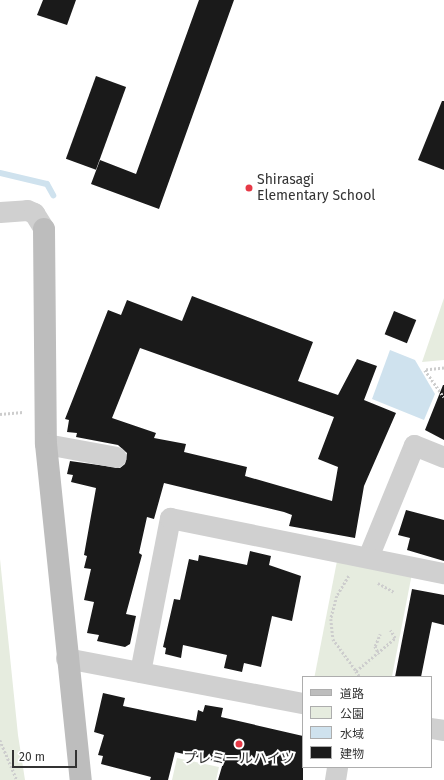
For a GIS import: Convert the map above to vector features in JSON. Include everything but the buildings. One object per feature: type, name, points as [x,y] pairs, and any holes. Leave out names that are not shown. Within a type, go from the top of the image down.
[{"type":"street","points":[[0,212],[27,210],[34,213],[44,230],[46,444],[66,658],[81,780]]},
{"type":"street","points":[[46,444],[116,457]]},
{"type":"street","points":[[362,564],[414,445],[444,457]]},
{"type":"street","points":[[140,672],[170,518],[362,564],[444,573]]},
{"type":"street","points":[[66,658],[302,703]]},
{"type":"street","points":[[432,728],[444,730]]},
{"type":"street","points":[[335,780],[338,768]]},
{"type":"path","points":[[444,368],[425,370],[444,397]]},
{"type":"path","points":[[359,676],[333,638],[331,619],[344,580],[362,564]]},
{"type":"path","points":[[356,671],[379,654],[395,638],[390,630]]},
{"type":"path","points":[[379,654],[375,646],[380,634]]},
{"type":"path","points":[[0,740],[17,780]]},
{"type":"green space","points":[[444,298],[444,360],[422,362]]},
{"type":"green space","points":[[0,559],[18,735],[25,780],[0,780]]},
{"type":"green space","points":[[337,561],[412,576],[392,676],[315,676]]},
{"type":"green space","points":[[177,758],[219,767],[216,780],[172,780]]},
{"type":"water","points":[[390,350],[415,360],[435,394],[424,420],[372,399]]},
{"type":"waterway","points":[[0,173],[47,184],[53,195]]},
{"type":"place","name":"Shirasagi Elementary School","points":[[249,188]]},
{"type":"place","name":"プレミールハイツ","points":[[239,744]]}]
